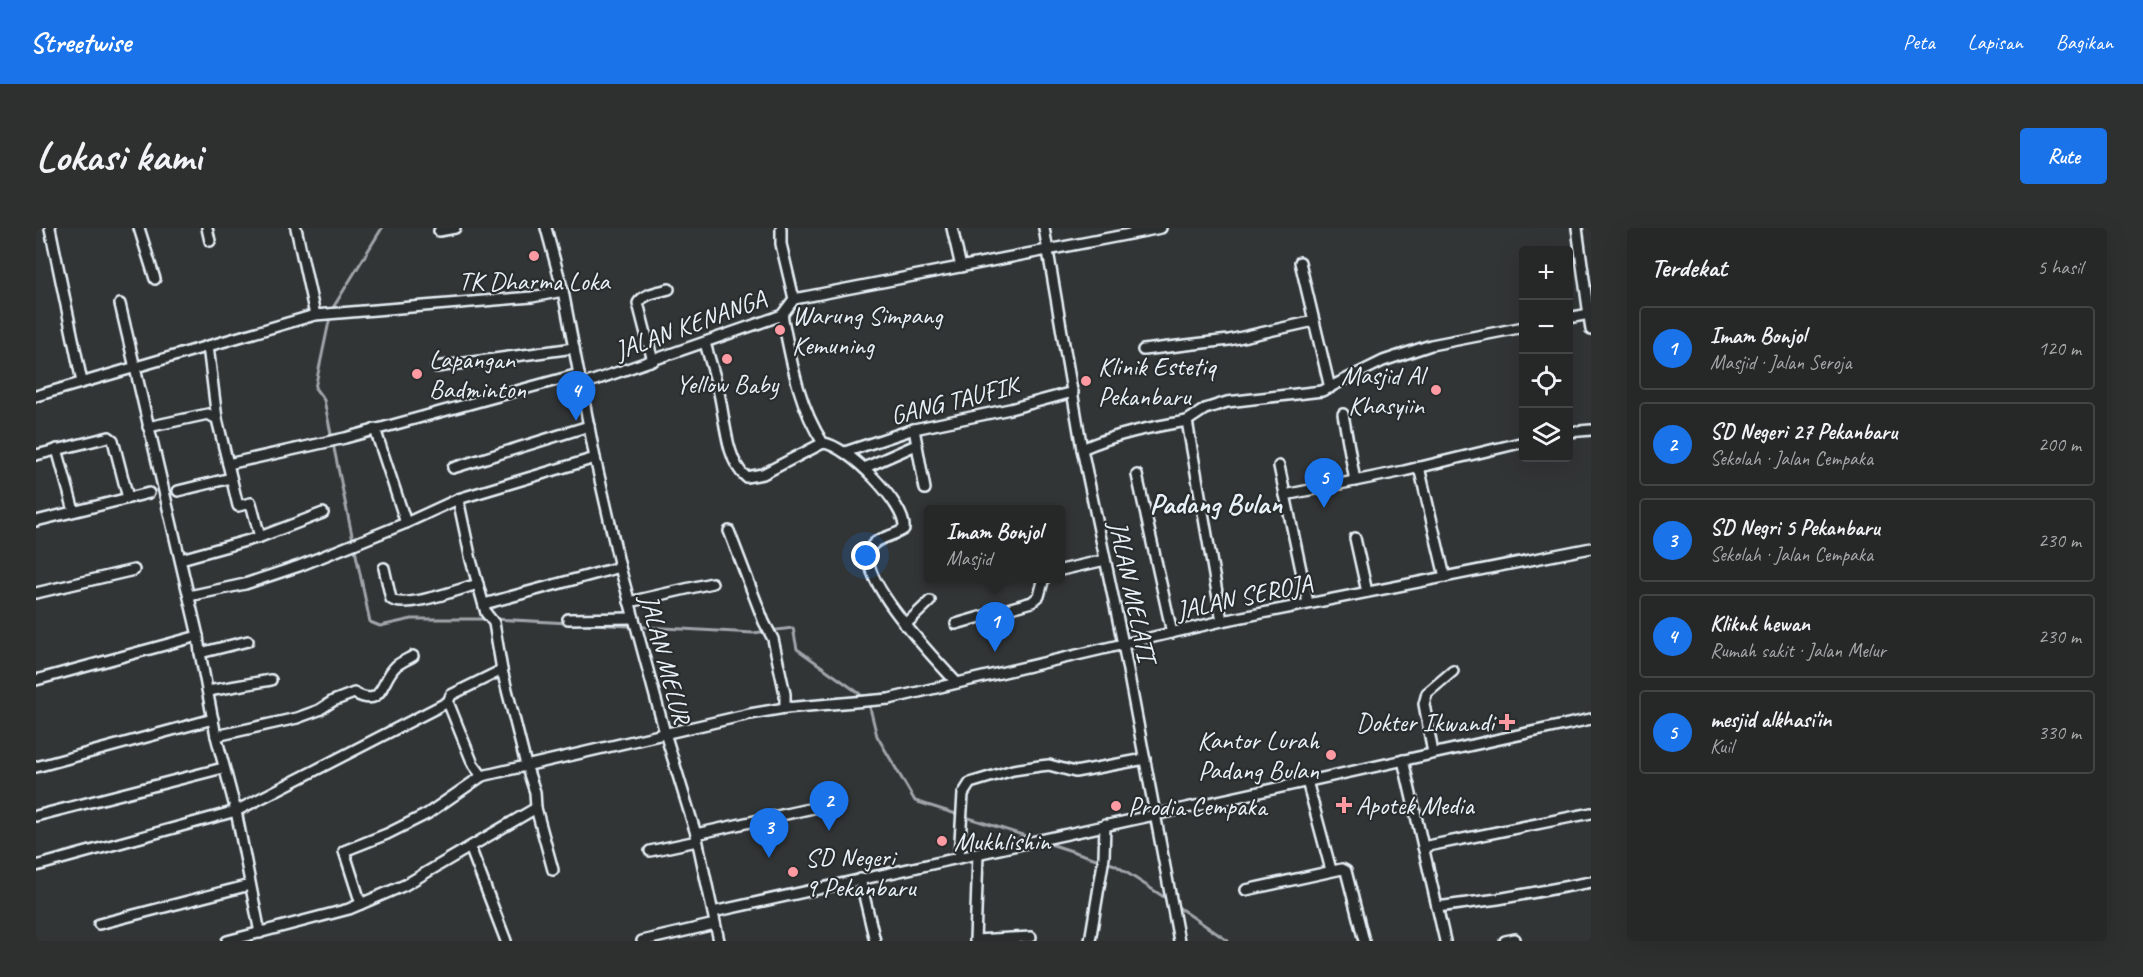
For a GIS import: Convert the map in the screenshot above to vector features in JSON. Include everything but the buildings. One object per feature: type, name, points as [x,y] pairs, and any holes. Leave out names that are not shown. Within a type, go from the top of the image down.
[{"type":"street","points":[[50,228],[82,382]]},
{"type":"street","points":[[139,228],[155,279]]},
{"type":"street","points":[[207,228],[210,241]]},
{"type":"street","points":[[296,228],[320,314]]},
{"type":"street","points":[[439,231],[454,228]]},
{"type":"street","name":"JALAN MELUR","points":[[546,228],[563,291],[589,426],[620,567],[664,733],[697,837],[718,941]]},
{"type":"street","points":[[781,228],[781,244],[794,299]]},
{"type":"street","points":[[952,228],[961,267]]},
{"type":"street","name":"JALAN MELATI","points":[[1044,228],[1082,448],[1157,814],[1179,941]]},
{"type":"street","name":"JALAN KENANGA","points":[[581,386],[782,315],[794,299],[1161,228]]},
{"type":"street","points":[[1577,228],[1591,330]]},
{"type":"street","points":[[1300,262],[1330,388]]},
{"type":"street","points":[[653,361],[638,303],[647,295],[669,289]]},
{"type":"street","points":[[36,384],[37,395],[320,314],[532,297],[563,291]]},
{"type":"street","points":[[120,304],[181,559],[216,736],[236,811],[261,933]]},
{"type":"street","points":[[1573,317],[1589,314]]},
{"type":"street","points":[[782,315],[806,413],[826,443],[845,452],[864,468],[900,514],[904,529],[875,543],[870,548],[869,557],[884,595],[905,625],[956,682]]},
{"type":"street","points":[[1143,350],[1229,340],[1314,321]]},
{"type":"street","points":[[1082,448],[1151,427],[1186,422],[1205,409],[1227,402],[1311,393],[1330,388],[1403,353],[1431,345],[1519,328]]},
{"type":"street","points":[[705,343],[719,393],[731,451],[739,471],[746,477],[764,474],[826,443]]},
{"type":"street","points":[[208,346],[217,419],[238,507],[251,504],[260,537]]},
{"type":"street","points":[[436,367],[574,348]]},
{"type":"street","points":[[228,464],[345,438],[579,374]]},
{"type":"street","name":"GANG TAUFIK","points":[[845,452],[915,429],[1010,409],[1072,392]]},
{"type":"street","points":[[148,426],[208,414],[217,419]]},
{"type":"street","points":[[1344,414],[1355,481]]},
{"type":"street","points":[[1186,422],[1222,621]]},
{"type":"street","points":[[453,468],[589,426]]},
{"type":"street","points":[[375,429],[406,523]]},
{"type":"street","points":[[915,429],[925,489]]},
{"type":"street","points":[[1573,432],[1591,430]]},
{"type":"street","points":[[36,456],[109,437],[113,440],[128,498]]},
{"type":"street","points":[[1285,495],[1519,443]]},
{"type":"street","points":[[864,468],[916,445]]},
{"type":"street","points":[[57,450],[74,511]]},
{"type":"street","points":[[189,596],[266,577],[299,566],[459,499],[596,458]]},
{"type":"street","points":[[1279,466],[1308,603]]},
{"type":"street","points":[[1419,467],[1445,577]]},
{"type":"street","points":[[1137,475],[1172,633]]},
{"type":"street","points":[[178,491],[231,478]]},
{"type":"street","points":[[36,521],[148,493]]},
{"type":"street","points":[[459,499],[478,584],[485,608],[494,623],[502,670],[535,792],[536,808],[552,870]]},
{"type":"street","points":[[181,559],[260,537],[323,513]]},
{"type":"street","points":[[361,904],[344,850],[387,834],[427,814],[482,776],[664,733],[785,708],[785,694],[773,639],[764,622],[729,531]]},
{"type":"street","points":[[1355,538],[1367,592]]},
{"type":"street","name":"JALAN SEROJA","points":[[785,708],[889,699],[1222,621],[1591,548]]},
{"type":"street","points":[[1065,569],[1105,560]]},
{"type":"street","points":[[485,608],[620,567]]},
{"type":"street","points":[[384,568],[392,600],[400,604],[478,584]]},
{"type":"street","points":[[36,593],[134,570]]},
{"type":"street","points":[[629,602],[712,583]]},
{"type":"street","points":[[956,624],[1032,602],[1039,596],[1043,583]]},
{"type":"street","points":[[905,625],[930,601]]},
{"type":"street","points":[[568,619],[634,620]]},
{"type":"street","points":[[36,681],[198,636]]},
{"type":"street","points":[[200,653],[248,641]]},
{"type":"street","points":[[216,736],[297,718],[354,693],[362,698],[372,697],[380,693],[397,666],[413,656]]},
{"type":"street","points":[[36,866],[236,811],[448,702],[452,695],[502,670]]},
{"type":"street","points":[[1433,753],[1424,704],[1425,697],[1453,671]]},
{"type":"street","points":[[208,691],[271,680]]},
{"type":"street","points":[[448,702],[473,764],[482,776]]},
{"type":"street","points":[[36,767],[213,719]]},
{"type":"street","points":[[713,912],[1591,719]]},
{"type":"street","points":[[959,857],[963,794],[970,783],[1013,770],[1049,765],[1075,772],[1145,759]]},
{"type":"street","points":[[1403,760],[1444,941]]},
{"type":"street","points":[[36,816],[223,768]]},
{"type":"street","points":[[1307,781],[1331,870]]},
{"type":"street","points":[[650,851],[697,837],[836,803]]},
{"type":"street","points":[[227,941],[361,904],[405,885],[536,808]]},
{"type":"street","points":[[1423,847],[1591,813]]},
{"type":"street","points":[[1090,941],[1104,857],[1105,825]]},
{"type":"street","points":[[470,847],[506,941]]},
{"type":"street","points":[[978,854],[975,941],[1031,937]]},
{"type":"street","points":[[1246,890],[1337,868],[1346,871],[1364,941]]},
{"type":"street","points":[[860,879],[875,941]]},
{"type":"street","points":[[1437,907],[1498,899],[1591,882]]},
{"type":"street","points":[[99,924],[250,885]]},
{"type":"street","points":[[642,941],[715,924]]},
{"type":"waterway","points":[[331,311],[382,228]]},
{"type":"waterway","points":[[330,317],[315,388],[324,400],[370,622],[380,626],[412,619],[488,619]]},
{"type":"waterway","points":[[494,619],[569,623]]},
{"type":"waterway","points":[[575,623],[753,633],[793,628],[797,649],[860,694],[870,708],[877,736],[915,801],[1032,838]]},
{"type":"waterway","points":[[1044,842],[1115,865],[1170,901]]},
{"type":"waterway","points":[[1175,905],[1228,941]]},
{"type":"place","name":"TK Dharma Loka","points":[[534,256]]},
{"type":"place","name":"Warung Simpang Kemuning","points":[[780,330]]},
{"type":"place","name":"Yellow Baby","points":[[727,359]]},
{"type":"place","name":"Lapangan Badminton","points":[[417,374]]},
{"type":"place","name":"Klinik Estetiq Pekanbaru","points":[[1086,381]]},
{"type":"place","name":"Masjid Al Khasyiin","points":[[1436,390]]},
{"type":"place","name":"Kliknk hewan","points":[[576,421]]},
{"type":"place","name":"mesjid alkhasi'in","points":[[1324,508]]},
{"type":"place","name":"Imam Bonjol","points":[[995,652]]},
{"type":"place","name":"Dokter Ikwandi","points":[[1507,722]]},
{"type":"place","name":"Kantor Lurah Padang Bulan","points":[[1331,755]]},
{"type":"place","name":"Apotek Media","points":[[1344,805]]},
{"type":"place","name":"Prodia Cempaka","points":[[1116,806]]},
{"type":"place","name":"SD Negeri 27 Pekanbaru","points":[[829,831]]},
{"type":"place","name":"Mukhlishin","points":[[942,841]]},
{"type":"place","name":"SD Negri 5 Pekanbaru","points":[[769,858]]},
{"type":"place","name":"SD Negeri 9 Pekanbaru","points":[[793,872]]},
{"type":"district","name":"Padang Bulan","points":[[1216,503]]}]
